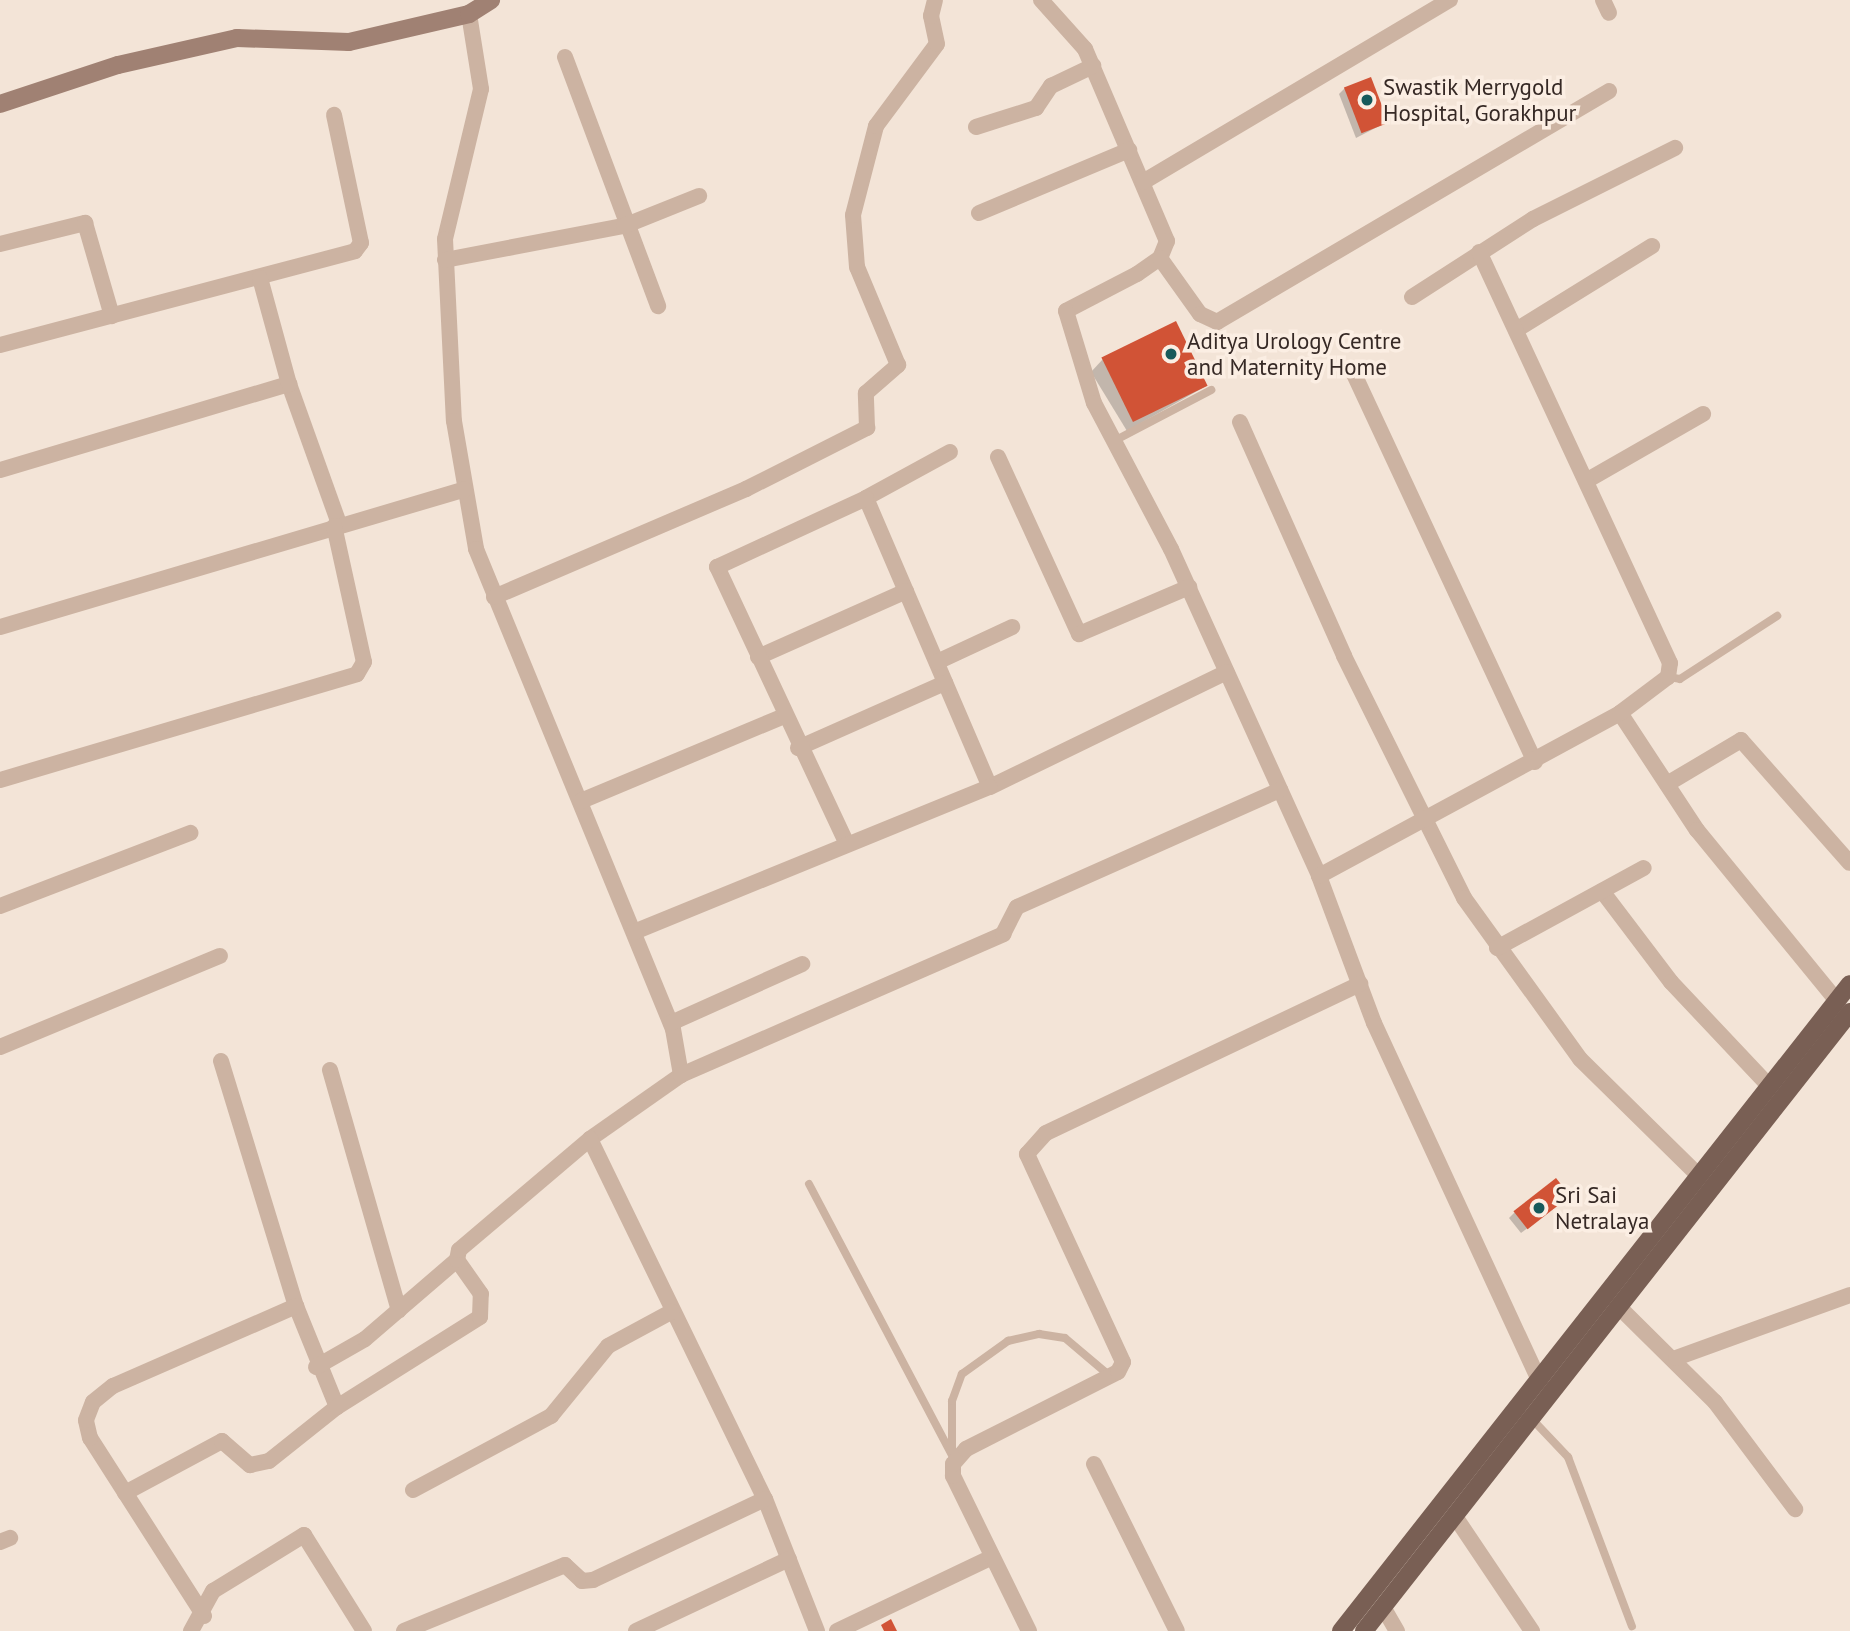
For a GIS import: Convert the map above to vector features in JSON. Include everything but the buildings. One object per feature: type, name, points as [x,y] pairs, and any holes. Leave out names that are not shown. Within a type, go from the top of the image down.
[{"type":"main road","points":[[1364,1631],[1617,1305],[1843,1006],[1850,984]]},
{"type":"main road","points":[[1341,1631],[1770,1087],[1843,1006]]},
{"type":"street","points":[[0,104],[118,65],[237,38],[349,42],[469,14],[491,0]]},
{"type":"street","points":[[494,597],[746,489],[867,428],[866,393],[898,365],[858,267],[853,215],[876,126],[937,44],[931,16],[935,0]]},
{"type":"street","points":[[1041,0],[1085,49],[1167,241],[1160,258],[1066,311],[1094,403],[1188,587],[1320,876],[1360,984],[1540,1382]]},
{"type":"street","points":[[1143,182],[1450,0]]},
{"type":"street","points":[[469,14],[481,89],[445,260],[454,421],[476,549],[671,1023],[681,1074]]},
{"type":"street","points":[[565,57],[603,152],[624,226],[658,306]]},
{"type":"street","points":[[976,127],[1036,108],[1051,86],[1093,66]]},
{"type":"street","points":[[1160,258],[1200,314],[1217,322],[1609,91]]},
{"type":"street","points":[[0,345],[347,255],[361,243],[334,115]]},
{"type":"street","points":[[1412,297],[1479,252],[1675,148]]},
{"type":"street","points":[[979,213],[1129,150]]},
{"type":"street","points":[[445,260],[624,226],[699,195]]},
{"type":"street","points":[[0,244],[85,223],[112,316]]},
{"type":"street","points":[[1516,330],[1652,246]]},
{"type":"street","points":[[1320,876],[1535,762],[1620,713],[1668,677],[1670,663],[1479,252]]},
{"type":"street","points":[[0,780],[356,674],[364,662],[337,525],[289,384],[260,278]]},
{"type":"street","points":[[1354,374],[1535,762]]},
{"type":"street","points":[[0,470],[289,384]]},
{"type":"street","points":[[1586,481],[1703,414]]},
{"type":"street","points":[[1240,422],[1424,823],[1497,948],[1580,1059],[1700,1177]]},
{"type":"street","points":[[846,842],[799,748],[717,568],[866,498],[950,452]]},
{"type":"street","points":[[998,457],[1079,634],[1188,587]]},
{"type":"street","points":[[0,627],[465,489]]},
{"type":"street","points":[[866,498],[990,787]]},
{"type":"street","points":[[758,657],[906,591]]},
{"type":"street","points":[[937,663],[1012,627]]},
{"type":"street","points":[[634,932],[846,842],[990,787],[1227,672]]},
{"type":"street","points":[[799,748],[945,682]]},
{"type":"street","points":[[1620,713],[1667,784],[1843,1006]]},
{"type":"street","points":[[581,801],[785,716]]},
{"type":"street","points":[[1667,784],[1741,740],[1850,863]]},
{"type":"street","points":[[316,1367],[399,1310],[457,1260],[466,1242],[590,1139],[681,1074],[1003,934],[1017,907],[1280,790]]},
{"type":"street","points":[[0,906],[190,833]]},
{"type":"street","points":[[1497,948],[1644,869]]},
{"type":"street","points":[[1602,891],[1671,982],[1770,1087]]},
{"type":"street","points":[[0,1047],[220,956]]},
{"type":"street","points":[[671,1023],[802,964]]},
{"type":"street","points":[[1030,1631],[992,1558],[953,1460],[966,1449],[1110,1376],[1123,1362],[1028,1167],[1030,1148],[1046,1133],[1360,984]]},
{"type":"street","points":[[221,1061],[316,1367],[337,1407]]},
{"type":"street","points":[[330,1070],[399,1310]]},
{"type":"street","points":[[590,1139],[671,1312],[765,1499],[817,1631]]},
{"type":"street","points":[[125,1493],[222,1441],[250,1465],[269,1461],[337,1407],[480,1317],[481,1294],[457,1260]]},
{"type":"street","points":[[1676,1358],[1850,1295]]},
{"type":"street","points":[[1617,1305],[1676,1358],[1794,1508]]},
{"type":"street","points":[[204,1616],[90,1438],[86,1420],[93,1402],[113,1386],[296,1306]]},
{"type":"street","points":[[413,1490],[551,1416],[608,1346],[671,1312]]},
{"type":"street","points":[[1094,1464],[1177,1631]]},
{"type":"street","points":[[404,1631],[565,1565],[582,1581],[593,1580],[765,1499]]},
{"type":"street","points":[[1454,1515],[1532,1631]]},
{"type":"street","points":[[191,1631],[204,1616],[213,1591],[304,1535],[364,1631]]},
{"type":"street","points":[[837,1631],[992,1558]]},
{"type":"street","points":[[636,1631],[789,1559]]},
{"type":"street","points":[[1383,1607],[1397,1631]]},
{"type":"lane","points":[[1114,441],[1211,390]]},
{"type":"lane","points":[[1668,677],[1681,679],[1777,616]]},
{"type":"lane","points":[[809,1184],[953,1460]]},
{"type":"lane","points":[[953,1460],[952,1401],[962,1374],[1008,1341],[1039,1334],[1065,1338],[1110,1376]]},
{"type":"lane","points":[[1530,1417],[1568,1457],[1632,1626]]},
{"type":"place","name":"Swastik Merrygold Hospital, Gorakhpur","points":[[1367,100]]},
{"type":"place","name":"Aditya Urology Centre and Maternity Home","points":[[1171,354]]},
{"type":"place","name":"Sri Sai Netralaya","points":[[1539,1208]]}]
